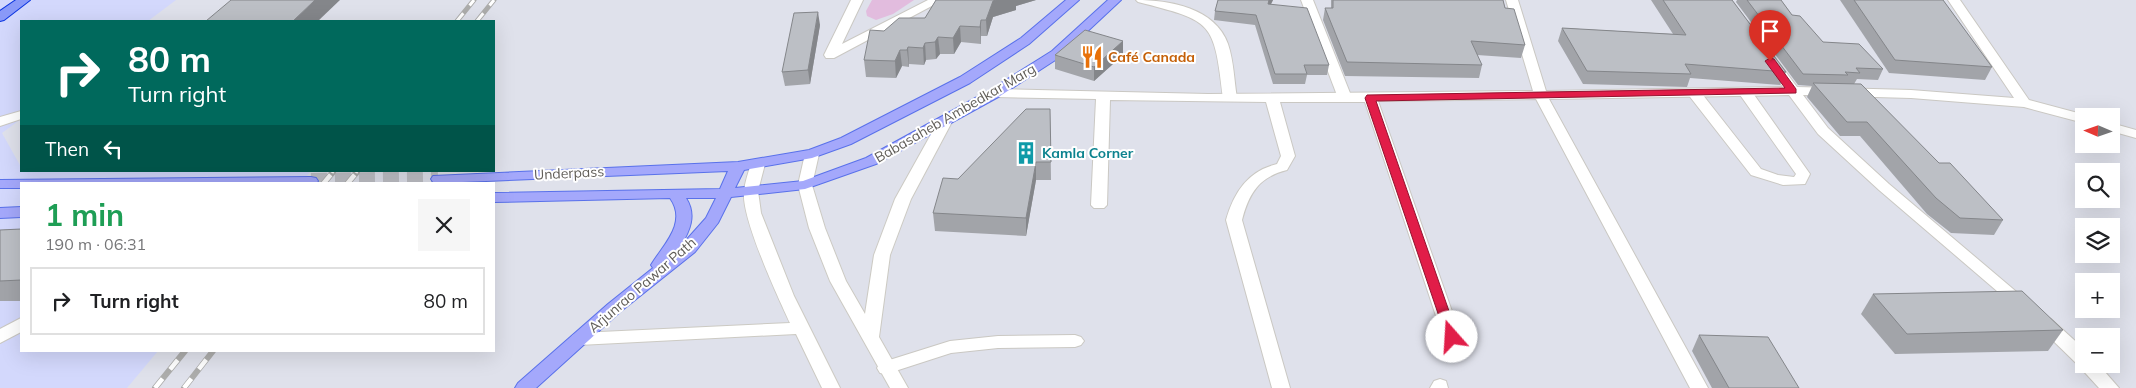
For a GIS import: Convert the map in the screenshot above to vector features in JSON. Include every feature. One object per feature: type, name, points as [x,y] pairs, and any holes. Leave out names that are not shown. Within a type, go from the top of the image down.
[{"type":"highway","points":[[0,17],[24,0]]},
{"type":"main road","name":"Babasaheb Ambedkar Marg","points":[[738,166],[812,154],[846,141],[965,80],[1025,41],[1073,0]]},
{"type":"main road","name":"Babasaheb Ambedkar Marg","points":[[751,191],[805,185],[871,161],[995,93],[1056,54],[1115,0]]},
{"type":"main road","name":"Underpass","points":[[438,179],[738,166]]},
{"type":"main road","name":"Arjunrao Pawar Path","points":[[524,388],[579,339],[689,248],[713,220],[738,166]]},
{"type":"main road","points":[[208,182],[312,181]]},
{"type":"main road","points":[[0,184],[20,184]]},
{"type":"main road","name":"Underpass","points":[[495,197],[751,191]]},
{"type":"main road","points":[[650,280],[676,240],[685,221],[686,211],[681,200],[674,193]]},
{"type":"main road","points":[[0,213],[20,212]]},
{"type":"street","points":[[856,0],[830,56],[937,0]]},
{"type":"street","points":[[1142,0],[1185,11],[1204,21],[1218,35],[1223,52],[1230,98]]},
{"type":"street","points":[[1307,0],[1345,98]]},
{"type":"street","points":[[1512,0],[1541,96],[1699,388]]},
{"type":"street","points":[[1954,0],[2024,102]]},
{"type":"street","points":[[1765,53],[1823,131],[1884,187],[2075,351]]},
{"type":"street","points":[[995,93],[1230,98],[1370,98],[1792,91],[1911,94],[2024,102],[2075,116]]},
{"type":"street","points":[[1694,93],[1756,172],[1770,178],[1788,182],[1800,181],[1803,174],[1745,92]]},
{"type":"street","points":[[1099,205],[1102,95]]},
{"type":"street","points":[[1272,98],[1288,156],[1282,167],[1264,172],[1249,188],[1238,203],[1234,220],[1281,388]]},
{"type":"street","points":[[1370,98],[1452,337]]},
{"type":"street","points":[[0,122],[20,115]]},
{"type":"street","points":[[870,339],[882,255],[903,199],[946,120]]},
{"type":"street","points":[[2120,130],[2136,134]]},
{"type":"street","points":[[812,154],[805,185],[817,228],[838,281],[899,388]]},
{"type":"street","points":[[758,164],[751,191],[753,213],[786,296],[831,388]]},
{"type":"street","points":[[0,337],[20,325]]},
{"type":"street","points":[[579,339],[802,328]]},
{"type":"street","points":[[886,368],[950,347],[998,342],[1076,341]]},
{"type":"street","points":[[2096,373],[2110,388]]},
{"type":"shaded area","points":[[0,0],[176,0],[149,20],[20,20],[20,120],[2,133],[20,165],[20,172],[310,172],[302,182],[20,182],[20,352],[157,352],[127,388],[0,388]]},
{"type":"shaded area","points":[[872,0],[914,0],[893,14],[876,20],[867,16],[866,11]]},
{"type":"building","points":[[231,0],[315,0],[294,20],[207,20]]},
{"type":"building","points":[[936,0],[996,0],[993,1],[986,20],[981,20],[980,27],[960,26],[953,38],[938,37],[935,42],[925,43],[923,48],[908,47],[907,50],[900,50],[895,61],[864,60],[870,30],[884,31],[899,18],[925,18]]},
{"type":"building","points":[[1218,0],[1269,0],[1268,4],[1307,8],[1329,65],[1304,65],[1307,74],[1275,74],[1256,15],[1215,11]]},
{"type":"building","points":[[1333,0],[1503,0],[1505,8],[1514,9],[1525,45],[1471,41],[1482,65],[1347,62],[1325,8],[1333,8]]},
{"type":"building","points":[[1663,0],[1732,0],[1786,72],[1685,64],[1691,74],[1587,71],[1562,28],[1686,35]]},
{"type":"building","points":[[1747,0],[1781,0],[1792,15],[1800,16],[1823,42],[1859,44],[1883,69],[1856,68],[1860,73],[1845,72],[1848,75],[1803,74]]},
{"type":"building","points":[[1854,0],[1943,0],[1992,67],[1895,60]]},
{"type":"building","points":[[818,12],[808,70],[782,72],[794,13]]},
{"type":"building","points":[[1085,30],[1123,41],[1094,67],[1055,55]]},
{"type":"building","points":[[1813,83],[1861,84],[1939,163],[1950,163],[2003,220],[1960,218],[1936,198],[1867,122],[1847,122]]},
{"type":"building","points":[[1026,109],[1050,109],[1051,162],[1036,162],[1026,218],[933,213],[943,178],[958,179]]},
{"type":"building","points":[[20,229],[20,280],[0,281],[0,230]]},
{"type":"building","points":[[2022,291],[2063,330],[1907,334],[1873,294]]},
{"type":"building","points":[[1699,335],[1768,337],[1799,388],[1729,388]]},
{"type":"tunnel","points":[[311,181],[438,179]]},
{"type":"railway","points":[[458,20],[474,0]]},
{"type":"railway","points":[[478,20],[494,0]]},
{"type":"railway","points":[[325,182],[333,172]]},
{"type":"railway","points":[[349,182],[357,172]]},
{"type":"railway","points":[[155,388],[184,352]]},
{"type":"railway","points":[[184,388],[212,352]]},
{"type":"place","name":"Café Canada","points":[[1092,57]]},
{"type":"place","name":"Kamla Corner","points":[[1026,153]]},
{"type":"route","points":[[1452,337],[1370,98],[1792,91],[1770,61]]}]
